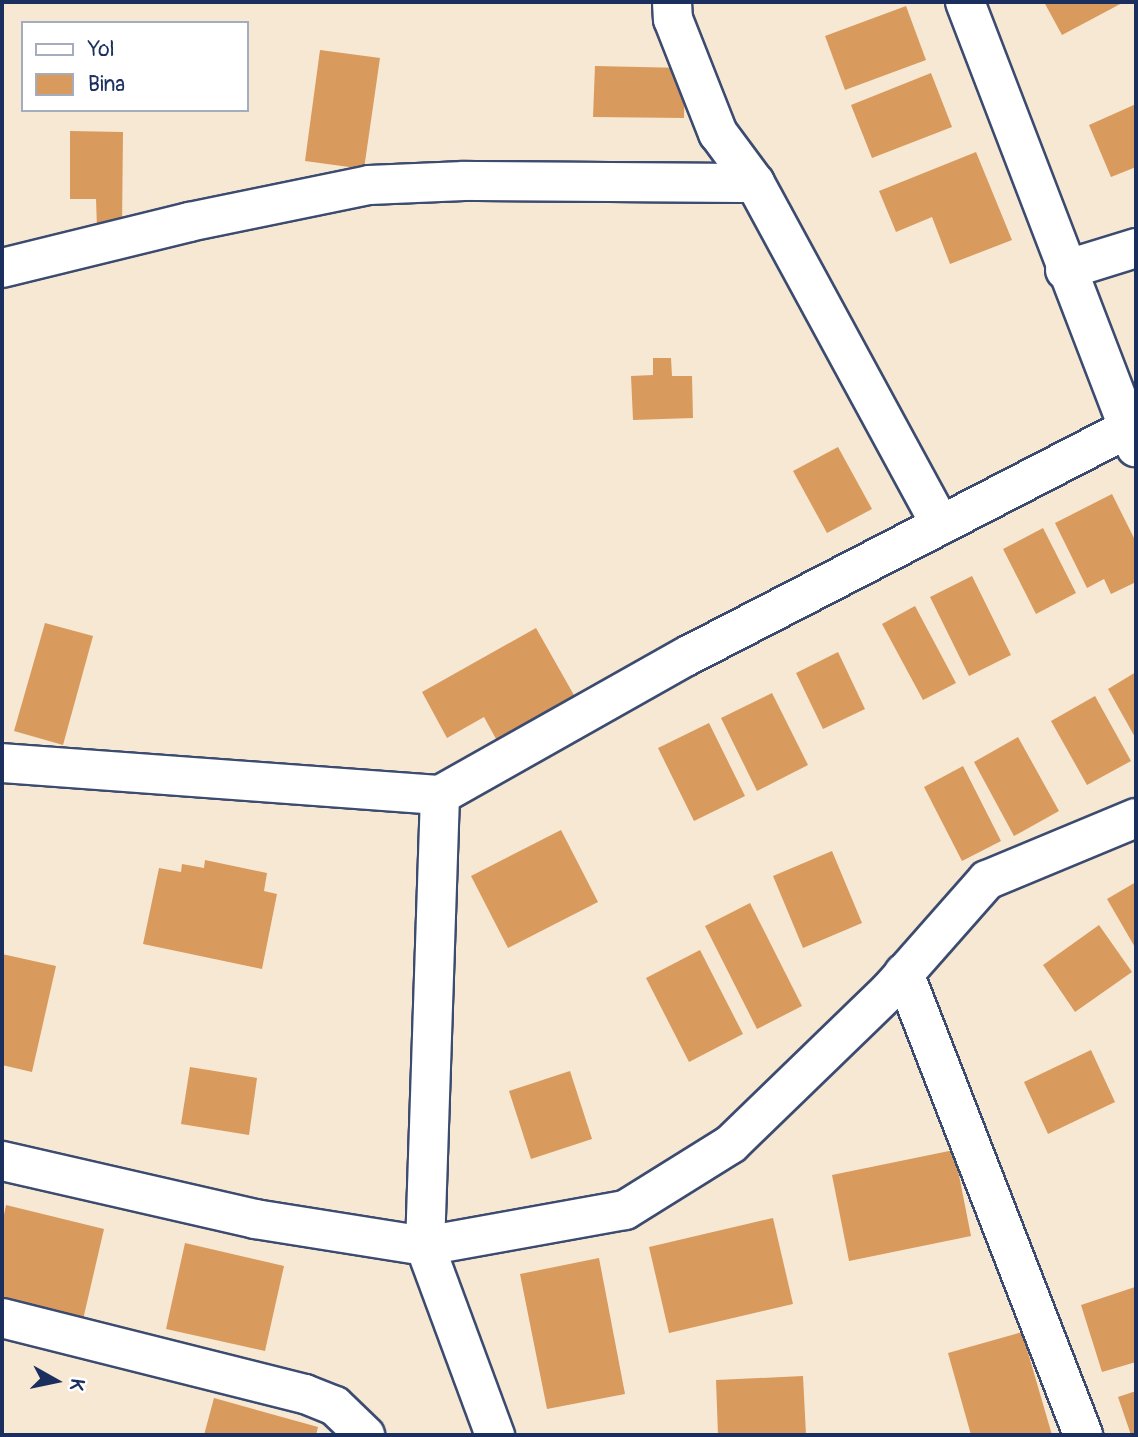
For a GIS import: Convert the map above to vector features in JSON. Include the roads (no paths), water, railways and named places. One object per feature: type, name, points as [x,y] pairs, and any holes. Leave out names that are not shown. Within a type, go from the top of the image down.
[{"type":"street","points":[[672,2],[674,19],[718,133],[755,183],[941,525]]},
{"type":"street","points":[[2,763],[440,795],[687,656],[941,525],[1132,437],[1065,270],[965,2]]},
{"type":"street","points":[[2,268],[189,222],[369,185],[464,181],[755,183]]},
{"type":"street","points":[[1065,270],[1136,248]]},
{"type":"street","points":[[440,795],[425,1247],[495,1435]]},
{"type":"street","points":[[2,1161],[255,1220],[425,1247],[625,1210],[731,1144],[904,973],[988,880],[1136,818]]},
{"type":"street","points":[[904,973],[1083,1435]]},
{"type":"street","points":[[2,1318],[305,1394],[335,1406],[365,1435]]}]
